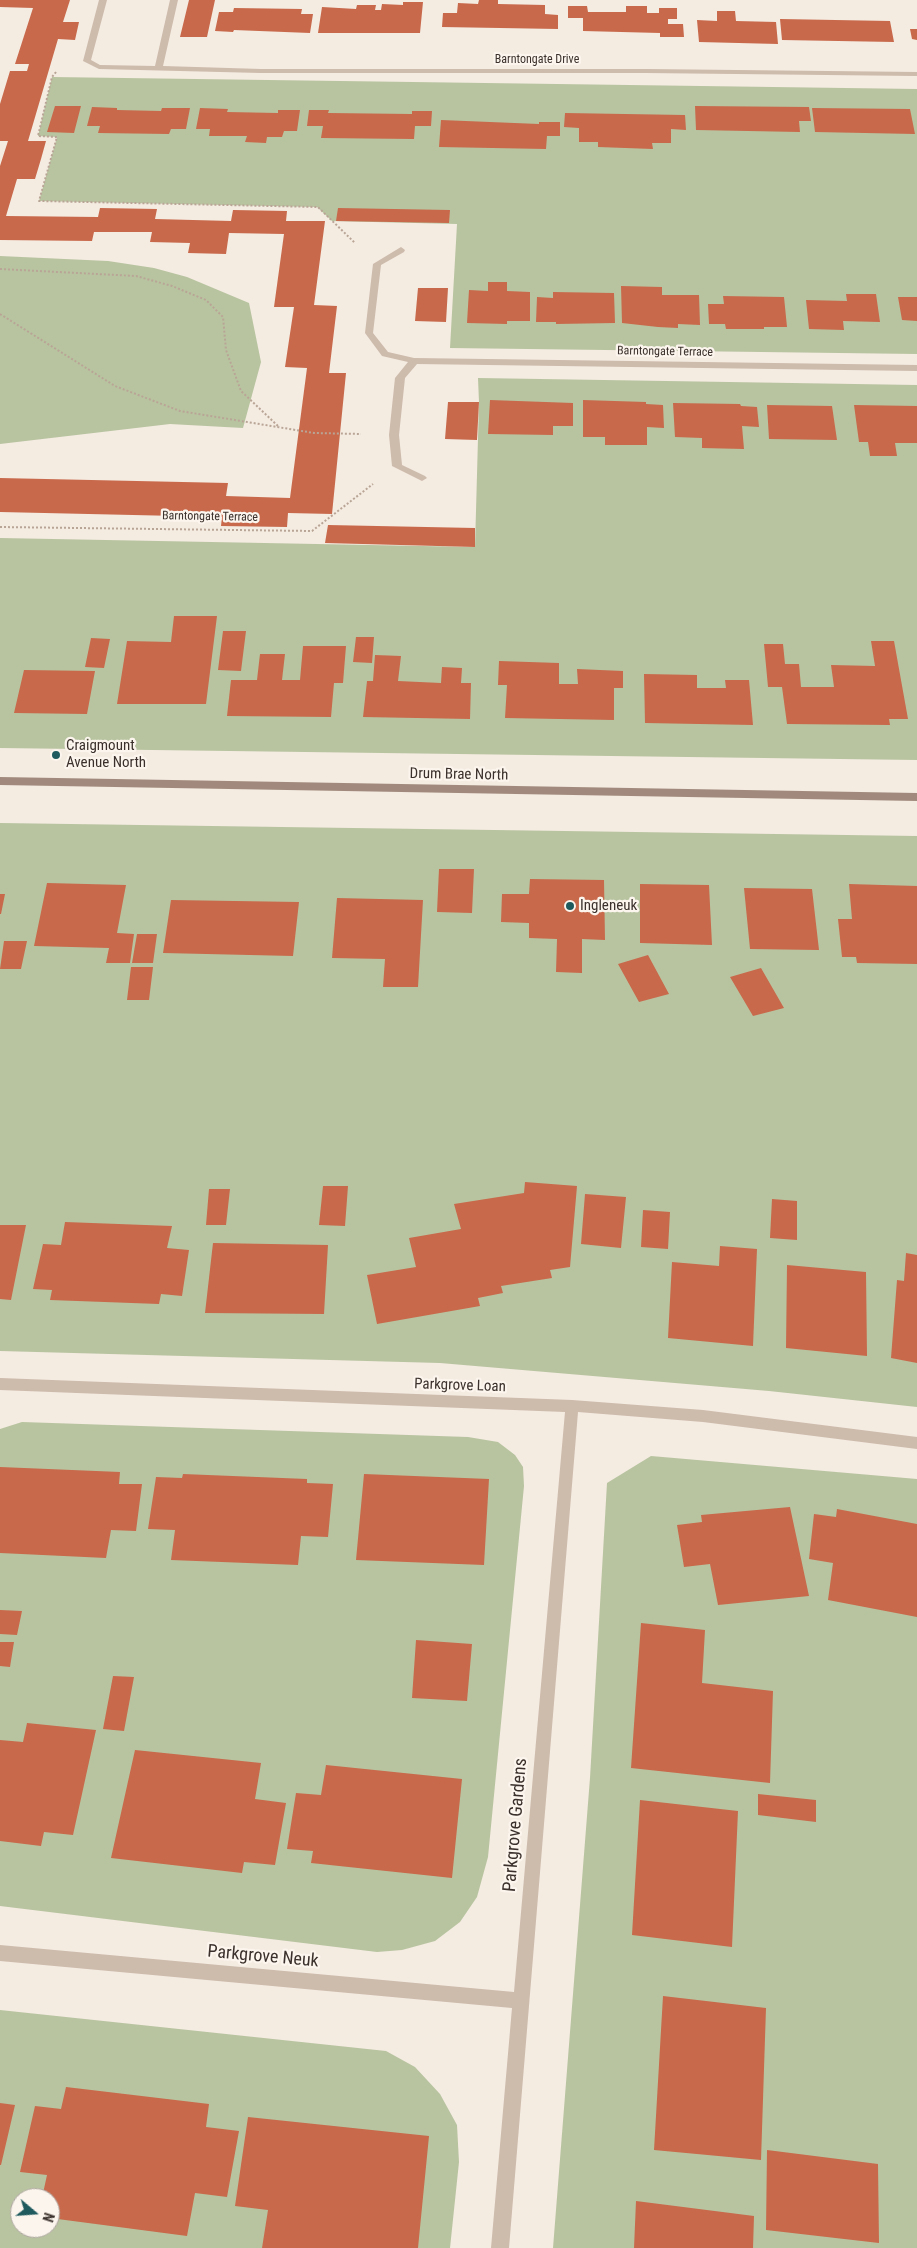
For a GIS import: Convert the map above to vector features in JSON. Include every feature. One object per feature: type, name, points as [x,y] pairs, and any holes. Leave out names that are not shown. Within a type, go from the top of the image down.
[{"type":"main road","name":"Drum Brae North","points":[[0,781],[917,797]]},
{"type":"street","points":[[87,61],[103,0]]},
{"type":"street","points":[[158,69],[174,0]]},
{"type":"street","name":"Barntongate Drive","points":[[87,61],[99,67],[261,71],[656,71],[917,74]]},
{"type":"street","points":[[377,264],[401,250]]},
{"type":"street","name":"Barntongate Terrace","points":[[377,264],[368,333],[385,354],[414,361],[917,368]]},
{"type":"street","points":[[414,361],[400,378],[394,434],[397,466],[422,478]]},
{"type":"street","name":"Parkgrove Loan","points":[[0,1384],[572,1406],[703,1416],[917,1443]]},
{"type":"street","name":"Parkgrove Gardens","points":[[500,2248],[572,1406]]},
{"type":"street","name":"Parkgrove Neuk","points":[[0,1952],[521,2001]]},
{"type":"path","points":[[87,61],[54,73],[38,136],[57,137],[39,200],[318,207],[377,264]]},
{"type":"path","points":[[0,268],[136,276],[172,286],[206,300],[224,316],[226,350],[241,391],[279,427]]},
{"type":"path","points":[[0,314],[115,386],[180,411],[314,433],[394,434]]},
{"type":"path","name":"Barntongate Terrace","points":[[0,527],[312,531],[397,466]]},
{"type":"green space","points":[[52,77],[917,89],[917,354],[450,348],[457,224],[332,221],[317,207],[39,201],[57,137],[38,136]]},
{"type":"green space","points":[[0,256],[108,261],[154,268],[187,277],[249,303],[261,362],[243,428],[170,424],[0,444]]},
{"type":"green space","points":[[478,378],[917,385],[917,760],[0,748],[0,538],[475,547]]},
{"type":"green space","points":[[0,823],[917,836],[917,1407],[769,1391],[440,1363],[0,1351]]},
{"type":"green space","points":[[22,1422],[468,1437],[498,1442],[515,1455],[523,1467],[524,1486],[488,1857],[477,1897],[460,1922],[435,1941],[402,1950],[377,1952],[0,1906],[0,1429]]},
{"type":"green space","points":[[651,1456],[917,1479],[917,2248],[553,2248],[590,1778],[607,1483]]},
{"type":"green space","points":[[0,2010],[386,2051],[415,2067],[440,2094],[457,2125],[459,2162],[450,2248],[0,2248]]},
{"type":"building","points":[[0,0],[70,0],[63,22],[79,22],[75,40],[58,39],[28,141],[46,141],[35,179],[17,179],[6,216],[98,217],[100,208],[157,209],[155,219],[231,221],[233,210],[287,211],[286,221],[325,221],[314,305],[337,306],[329,373],[346,373],[332,514],[288,513],[287,527],[221,526],[222,517],[0,512],[0,478],[228,483],[226,496],[290,498],[307,368],[285,367],[294,307],[274,307],[284,234],[229,233],[226,254],[188,253],[190,243],[150,242],[152,232],[94,232],[92,241],[0,240],[0,166],[8,141],[0,141],[0,104],[10,71],[27,71],[29,64],[15,64],[33,8],[0,7]]},
{"type":"building","points":[[189,0],[215,0],[207,37],[180,37]]},
{"type":"building","points":[[479,0],[498,0],[498,4],[545,5],[545,14],[558,15],[558,29],[442,27],[443,13],[457,13],[458,3],[478,4]]},
{"type":"building","points":[[403,2],[423,2],[420,33],[318,33],[322,7],[356,9],[357,5],[376,5],[375,10],[381,10],[382,4],[403,5]]},
{"type":"building","points":[[568,6],[587,6],[588,12],[626,12],[626,6],[647,6],[647,13],[659,13],[659,8],[677,8],[677,19],[668,19],[668,24],[683,24],[684,37],[660,37],[660,33],[583,31],[583,18],[568,18]]},
{"type":"building","points":[[234,8],[302,9],[301,14],[313,14],[310,33],[215,31],[219,12],[233,12]]},
{"type":"building","points":[[717,11],[735,11],[736,21],[776,22],[778,44],[699,42],[697,20],[717,21]]},
{"type":"building","points":[[780,19],[890,21],[894,42],[782,40]]},
{"type":"building","points":[[910,29],[917,29],[917,40],[912,39]]},
{"type":"building","points":[[55,106],[81,106],[74,133],[47,132]]},
{"type":"building","points":[[695,106],[809,107],[811,121],[799,121],[800,132],[696,130]]},
{"type":"building","points":[[92,107],[117,108],[117,110],[161,111],[162,108],[190,108],[186,129],[171,129],[169,134],[98,133],[100,126],[87,126]]},
{"type":"building","points":[[200,108],[228,109],[227,112],[278,113],[278,110],[300,110],[297,131],[284,131],[282,137],[267,137],[266,143],[245,142],[247,136],[209,136],[210,129],[196,129]]},
{"type":"building","points":[[812,108],[910,109],[915,134],[815,132]]},
{"type":"building","points":[[309,110],[329,110],[328,113],[412,114],[412,111],[432,111],[431,126],[415,126],[414,139],[321,138],[323,126],[307,126]]},
{"type":"building","points":[[565,113],[685,115],[686,130],[671,129],[671,143],[652,143],[653,149],[598,147],[598,142],[579,142],[579,128],[564,127]]},
{"type":"building","points":[[441,120],[539,124],[539,122],[560,122],[560,136],[547,136],[546,149],[439,147]]},
{"type":"building","points":[[338,208],[450,210],[449,223],[336,221]]},
{"type":"building","points":[[488,282],[507,282],[507,291],[530,292],[530,321],[507,321],[507,324],[467,323],[469,290],[488,291]]},
{"type":"building","points":[[621,286],[662,287],[662,295],[699,295],[700,325],[678,324],[678,328],[622,323]]},
{"type":"building","points":[[418,288],[448,288],[446,322],[415,321]]},
{"type":"building","points":[[553,292],[614,293],[615,323],[556,324],[556,322],[536,322],[537,297],[553,298]]},
{"type":"building","points":[[846,294],[876,294],[880,322],[843,321],[844,330],[809,329],[806,300],[847,301]]},
{"type":"building","points":[[723,296],[784,297],[787,327],[726,329],[725,324],[709,324],[708,304],[724,304]]},
{"type":"building","points":[[898,297],[917,297],[917,321],[902,320]]},
{"type":"building","points":[[490,400],[573,403],[573,426],[553,426],[553,435],[488,434]]},
{"type":"building","points":[[583,400],[646,402],[646,404],[663,405],[664,428],[647,427],[647,445],[605,445],[605,437],[583,437]]},
{"type":"building","points":[[448,402],[479,402],[477,440],[445,439]]},
{"type":"building","points":[[673,403],[740,404],[741,406],[757,407],[759,427],[742,426],[744,449],[702,448],[702,438],[675,437]]},
{"type":"building","points":[[767,405],[832,406],[837,440],[769,439]]},
{"type":"building","points":[[854,405],[917,406],[917,443],[895,443],[897,456],[870,456],[868,442],[859,442]]},
{"type":"building","points":[[328,525],[475,528],[475,547],[325,543]]},
{"type":"building","points":[[174,616],[217,616],[206,704],[117,704],[127,641],[171,642]]},
{"type":"building","points":[[223,631],[246,631],[241,671],[218,670]]},
{"type":"building","points":[[356,637],[374,637],[372,663],[353,662]]},
{"type":"building","points":[[91,638],[110,639],[104,668],[85,667]]},
{"type":"building","points":[[871,641],[894,641],[908,719],[889,719],[890,725],[787,724],[782,687],[768,687],[764,644],[783,644],[785,664],[799,664],[801,687],[834,687],[831,665],[875,666]]},
{"type":"building","points":[[303,646],[346,646],[343,683],[334,683],[331,717],[227,716],[231,680],[257,680],[260,654],[285,654],[282,680],[300,680]]},
{"type":"building","points":[[375,655],[401,656],[398,681],[441,683],[442,667],[462,668],[461,683],[471,683],[470,719],[363,717],[367,681],[373,681]]},
{"type":"building","points":[[499,661],[559,663],[559,684],[578,684],[577,669],[623,671],[623,688],[614,688],[614,720],[505,718],[507,685],[498,685]]},
{"type":"building","points":[[24,670],[95,671],[87,714],[14,713]]},
{"type":"building","points":[[644,674],[697,675],[697,688],[726,688],[725,680],[749,680],[753,725],[645,723]]},
{"type":"building","points":[[439,869],[474,869],[472,913],[437,912]]},
{"type":"building","points":[[530,879],[604,880],[605,940],[582,939],[582,973],[556,972],[557,939],[529,938],[529,923],[501,922],[502,894],[529,894]]},
{"type":"building","points":[[47,883],[126,885],[117,933],[134,934],[130,963],[106,963],[109,948],[34,946]]},
{"type":"building","points":[[640,884],[709,885],[712,945],[640,943]]},
{"type":"building","points":[[849,884],[917,886],[917,964],[857,963],[856,957],[842,957],[838,919],[852,919]]},
{"type":"building","points":[[744,888],[812,889],[819,950],[750,949]]},
{"type":"building","points":[[0,894],[5,894],[1,914],[0,914]]},
{"type":"building","points":[[337,898],[423,900],[418,987],[383,987],[385,959],[332,958]]},
{"type":"building","points":[[171,900],[299,902],[293,956],[163,953]]},
{"type":"building","points":[[137,934],[157,934],[153,963],[132,963]]},
{"type":"building","points":[[4,941],[27,941],[21,969],[0,969]]},
{"type":"building","points":[[648,955],[669,994],[639,1002],[618,964]]},
{"type":"building","points":[[131,967],[153,967],[149,1000],[127,1000]]},
{"type":"building","points":[[761,968],[784,1008],[753,1016],[730,977]]},
{"type":"building","points":[[525,1182],[577,1186],[570,1267],[550,1270],[552,1278],[501,1286],[503,1293],[478,1298],[480,1306],[377,1324],[367,1275],[416,1267],[409,1238],[461,1229],[454,1204],[524,1193]]},
{"type":"building","points":[[323,1186],[348,1186],[345,1226],[319,1225]]},
{"type":"building","points":[[209,1189],[230,1189],[226,1225],[206,1225]]},
{"type":"building","points":[[585,1194],[626,1197],[621,1248],[581,1244]]},
{"type":"building","points":[[772,1199],[797,1201],[797,1240],[770,1238]]},
{"type":"building","points":[[643,1210],[670,1212],[668,1249],[641,1247]]},
{"type":"building","points":[[65,1222],[172,1226],[167,1248],[189,1250],[182,1296],[161,1294],[159,1304],[50,1300],[52,1290],[33,1289],[43,1244],[61,1245]]},
{"type":"building","points":[[0,1225],[26,1225],[11,1300],[0,1299]]},
{"type":"building","points":[[213,1243],[328,1245],[324,1314],[205,1313]]},
{"type":"building","points":[[720,1246],[757,1249],[753,1346],[668,1338],[672,1262],[719,1266]]},
{"type":"building","points":[[906,1253],[917,1255],[917,1363],[891,1358],[897,1280],[904,1281]]},
{"type":"building","points":[[787,1265],[866,1272],[867,1356],[786,1348]]},
{"type":"building","points":[[0,1467],[120,1472],[119,1484],[142,1484],[136,1531],[111,1530],[106,1558],[0,1553]]},
{"type":"building","points":[[183,1474],[307,1479],[307,1483],[333,1484],[328,1537],[301,1536],[298,1565],[171,1560],[175,1530],[148,1529],[156,1477],[182,1478]]},
{"type":"building","points":[[364,1474],[489,1479],[484,1565],[356,1560]]},
{"type":"building","points":[[790,1507],[809,1596],[718,1605],[710,1564],[684,1567],[677,1525],[702,1522],[701,1515]]},
{"type":"building","points":[[837,1509],[917,1524],[917,1617],[828,1600],[833,1563],[809,1559],[814,1514],[836,1517]]},
{"type":"building","points":[[0,1610],[22,1611],[17,1635],[0,1634]]},
{"type":"building","points":[[641,1623],[705,1630],[702,1683],[773,1691],[770,1783],[631,1768]]},
{"type":"building","points":[[416,1640],[472,1644],[467,1701],[412,1698]]},
{"type":"building","points":[[0,1642],[14,1642],[10,1667],[0,1666]]},
{"type":"building","points":[[113,1676],[134,1677],[124,1731],[103,1729]]},
{"type":"building","points":[[27,1723],[96,1730],[73,1835],[44,1832],[41,1846],[0,1841],[0,1740],[23,1742]]},
{"type":"building","points":[[135,1750],[261,1763],[255,1799],[286,1803],[275,1865],[244,1862],[242,1873],[111,1858]]},
{"type":"building","points":[[326,1765],[462,1779],[452,1878],[311,1863],[313,1851],[287,1849],[296,1793],[321,1795]]},
{"type":"building","points":[[758,1794],[816,1800],[816,1822],[758,1815]]},
{"type":"building","points":[[640,1800],[738,1811],[732,1947],[632,1935]]},
{"type":"building","points":[[663,1996],[766,2008],[761,2160],[654,2150]]},
{"type":"building","points":[[66,2087],[209,2104],[206,2127],[239,2131],[227,2197],[195,2193],[187,2236],[60,2219],[60,2188],[44,2188],[47,2175],[20,2172],[35,2106],[61,2109]]},
{"type":"building","points":[[0,2103],[15,2105],[1,2165],[0,2165]]},
{"type":"building","points":[[248,2117],[429,2136],[418,2248],[262,2248],[268,2210],[235,2206]]},
{"type":"building","points":[[767,2150],[878,2164],[879,2243],[766,2230]]},
{"type":"building","points":[[636,2201],[754,2216],[753,2248],[634,2248]]},
{"type":"place","name":"Craigmount Avenue North","points":[[56,755]]},
{"type":"place","name":"Ingleneuk","points":[[570,906]]}]
